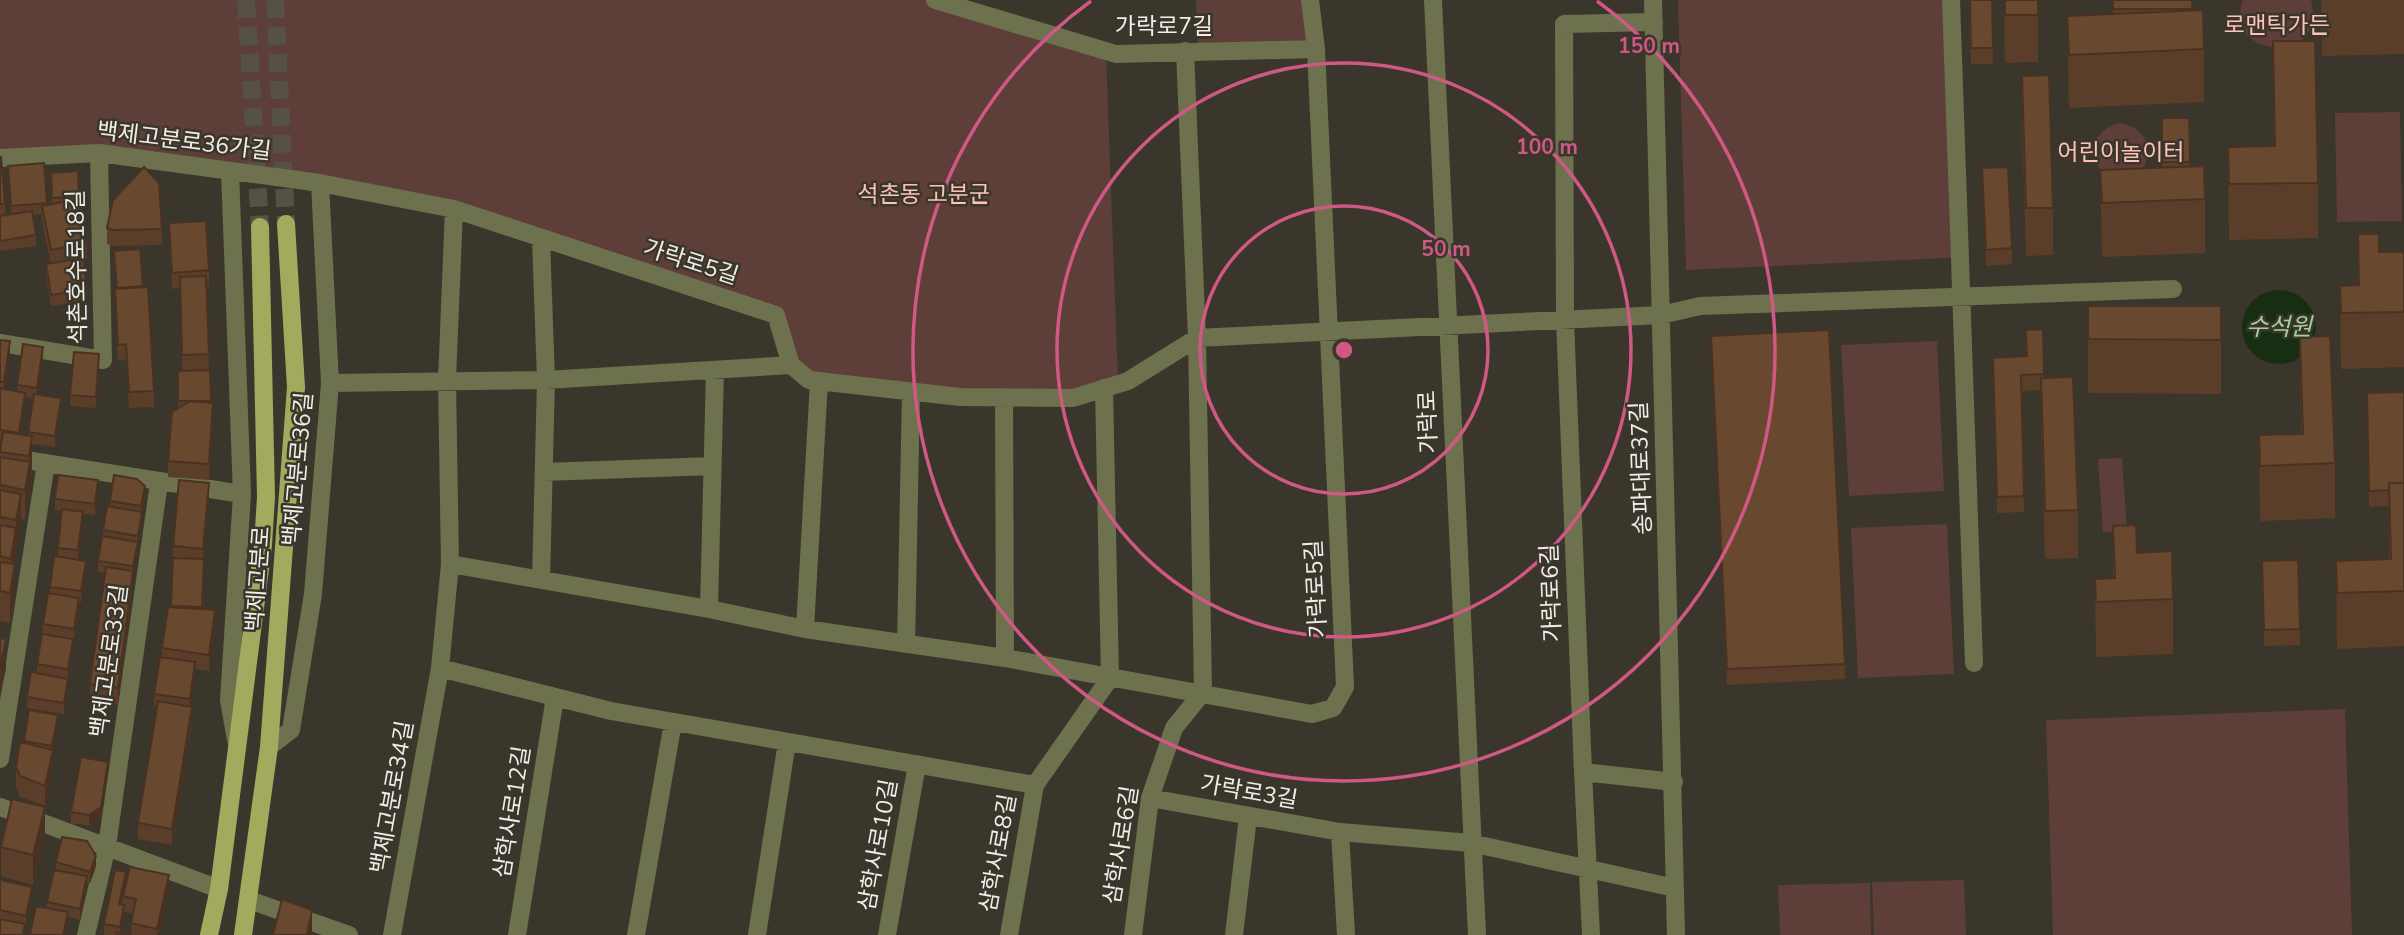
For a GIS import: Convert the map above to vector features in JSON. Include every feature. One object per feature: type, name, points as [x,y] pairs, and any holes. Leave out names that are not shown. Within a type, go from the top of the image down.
[{"type":"main road","name":"백제고분로","points":[[243,935],[269,747],[296,387],[286,224]]},
{"type":"main road","name":"백제고분로","points":[[209,935],[219,889],[267,497],[260,228]]},
{"type":"street","name":"가락로7길","points":[[935,0],[1116,54],[1316,50]]},
{"type":"street","name":"가락로5길","points":[[450,564],[709,609],[805,629],[1005,658],[1312,714],[1333,708],[1345,687],[1316,50],[1310,0]]},
{"type":"street","name":"가락로","points":[[1433,0],[1477,935]]},
{"type":"street","name":"송파대로37길","points":[[1653,0],[1676,935]]},
{"type":"street","points":[[1951,0],[1974,663]]},
{"type":"street","name":"가락로6길","points":[[1591,935],[1565,320],[1564,24],[1654,22]]},
{"type":"street","points":[[1185,51],[1197,338],[1203,692]]},
{"type":"street","name":"백제고분로36가길","points":[[0,158],[99,153],[320,183]]},
{"type":"street","name":"석촌호수로18길","points":[[0,343],[103,360],[99,153]]},
{"type":"street","points":[[230,171],[242,494],[229,700],[236,740]]},
{"type":"street","name":"가락로5길","points":[[320,183],[454,209],[776,315],[791,365]]},
{"type":"street","name":"백제고분로36길","points":[[269,747],[292,730],[313,594],[330,383],[320,183]]},
{"type":"street","points":[[450,564],[447,380],[454,209]]},
{"type":"street","points":[[541,239],[546,380],[541,580]]},
{"type":"street","points":[[330,383],[546,380],[791,365],[809,380],[960,397],[1073,398],[1147,371],[1197,338],[1661,316],[1700,306],[2173,289]]},
{"type":"street","points":[[709,609],[715,370]]},
{"type":"street","points":[[805,629],[820,381]]},
{"type":"street","points":[[1104,388],[1110,678]]},
{"type":"street","points":[[906,644],[911,391]]},
{"type":"street","points":[[1004,398],[1005,658]]},
{"type":"street","points":[[0,456],[242,494]]},
{"type":"street","points":[[0,759],[46,463]]},
{"type":"street","points":[[544,472],[712,466]]},
{"type":"street","name":"백제고분로33길","points":[[86,935],[107,846],[159,483]]},
{"type":"street","name":"백제고분로34길","points":[[392,935],[440,668],[450,564]]},
{"type":"street","points":[[440,668],[555,697],[673,722],[1035,785]]},
{"type":"street","name":"삼학사로8길","points":[[1009,935],[1035,785],[1110,678]]},
{"type":"street","name":"삼학사로6길","points":[[1133,935],[1150,798],[1174,728],[1203,692]]},
{"type":"street","name":"삼학사로12길","points":[[517,935],[555,697]]},
{"type":"street","points":[[636,935],[673,722]]},
{"type":"street","points":[[757,935],[787,742]]},
{"type":"street","name":"삼학사로10길","points":[[887,935],[918,764]]},
{"type":"street","points":[[1583,772],[1674,782]]},
{"type":"street","name":"가락로3길","points":[[1150,798],[1340,832],[1471,843]]},
{"type":"street","points":[[0,807],[219,889]]},
{"type":"street","points":[[1234,935],[1248,817]]},
{"type":"street","points":[[1340,832],[1346,935]]},
{"type":"street","points":[[1471,843],[1675,888]]},
{"type":"street","points":[[249,900],[349,935]]},
{"type":"green space","name":"석촌동 고분군","points":[[0,0],[934,0],[1106,54],[1118,381],[1072,394],[959,393],[818,377],[793,360],[779,310],[326,178],[0,151]]},
{"type":"green space","points":[[1196,0],[1306,0],[1308,45],[1198,47]]},
{"type":"green space","points":[[1678,0],[1959,0],[1968,257],[1686,270]]},
{"type":"green space","name":"로맨틱가든","points":[[2243,0],[2311,0],[2313,21],[2305,36],[2292,45],[2276,47],[2260,44],[2247,35],[2241,20]]},
{"type":"green space","points":[[2400,112],[2402,221],[2337,222],[2335,113]]},
{"type":"green space","name":"어린이놀이터","points":[[2119,123],[2141,133],[2148,153],[2143,169],[2108,177],[2096,163],[2094,147],[2102,132]]},
{"type":"green space","points":[[1937,341],[1944,491],[1849,496],[1841,345]]},
{"type":"green space","points":[[2122,458],[2127,531],[2103,532],[2098,459]]},
{"type":"green space","points":[[1947,524],[1954,674],[1858,678],[1851,528]]},
{"type":"green space","points":[[2345,709],[2352,935],[2053,935],[2046,720]]},
{"type":"green space","points":[[1964,880],[1966,935],[1874,935],[1872,882]]},
{"type":"green space","points":[[1870,883],[1871,935],[1780,935],[1778,885]]},
{"type":"water","name":"수석원","points":[[2279,290],[2300,296],[2310,306],[2316,327],[2310,348],[2300,358],[2279,364],[2258,358],[2248,348],[2242,327],[2248,306],[2258,296]]},
{"type":"building","points":[[1970,0],[1992,0],[1993,48],[1971,48]]},
{"type":"building","points":[[2005,0],[2038,0],[2038,15],[2005,15]]},
{"type":"building","points":[[2113,0],[2192,0],[2192,9],[2113,9]]},
{"type":"building","points":[[2203,10],[2204,49],[2069,55],[2067,16]]},
{"type":"building","points":[[2273,41],[2315,41],[2318,183],[2229,184],[2228,147],[2275,146]]},
{"type":"building","points":[[2049,75],[2053,208],[2026,208],[2022,76]]},
{"type":"building","points":[[2162,118],[2189,118],[2190,162],[2162,162]]},
{"type":"building","points":[[1,157],[5,204],[0,204]]},
{"type":"building","points":[[44,163],[47,203],[11,206],[8,166]]},
{"type":"building","points":[[2204,166],[2205,199],[2102,203],[2100,170]]},
{"type":"building","points":[[144,167],[159,183],[162,229],[107,228],[113,200]]},
{"type":"building","points":[[2008,167],[2012,248],[1986,250],[1982,168]]},
{"type":"building","points":[[78,171],[79,196],[52,198],[51,173]]},
{"type":"building","points":[[78,199],[87,243],[51,250],[42,206]]},
{"type":"building","points":[[32,211],[36,235],[0,241],[0,216]]},
{"type":"building","points":[[206,221],[209,270],[172,273],[169,223]]},
{"type":"building","points":[[2358,234],[2379,234],[2379,252],[2404,252],[2404,312],[2341,313],[2340,286],[2359,285]]},
{"type":"building","points":[[140,249],[143,286],[117,288],[114,251]]},
{"type":"building","points":[[83,258],[87,289],[51,295],[46,264]]},
{"type":"building","points":[[206,276],[209,354],[182,355],[180,277]]},
{"type":"building","points":[[148,287],[154,391],[129,392],[126,344],[118,345],[115,289]]},
{"type":"building","points":[[2088,306],[2221,306],[2221,340],[2088,339]]},
{"type":"building","points":[[2043,329],[2044,374],[2021,375],[2024,496],[1997,497],[1993,358],[2027,356],[2026,330]]},
{"type":"building","points":[[1829,330],[1845,664],[1727,669],[1711,336]]},
{"type":"building","points":[[2330,336],[2335,463],[2260,466],[2259,435],[2303,434],[2300,337]]},
{"type":"building","points":[[0,340],[10,341],[4,382],[0,382]]},
{"type":"building","points":[[23,344],[43,347],[37,388],[17,385]]},
{"type":"building","points":[[74,352],[99,354],[96,397],[70,395]]},
{"type":"building","points":[[210,370],[211,401],[178,401],[178,371]]},
{"type":"building","points":[[2073,377],[2078,510],[2045,511],[2041,378]]},
{"type":"building","points":[[0,388],[25,393],[19,433],[0,430]]},
{"type":"building","points":[[2404,392],[2404,483],[2389,483],[2389,490],[2369,491],[2367,393]]},
{"type":"building","points":[[34,394],[61,398],[55,436],[28,432]]},
{"type":"building","points":[[190,401],[213,403],[209,464],[168,461],[172,412]]},
{"type":"building","points":[[3,432],[32,436],[29,456],[0,452]]},
{"type":"building","points":[[0,457],[30,462],[25,490],[0,485]]},
{"type":"building","points":[[58,475],[98,480],[95,504],[55,499]]},
{"type":"building","points":[[114,475],[137,479],[145,486],[141,506],[110,501]]},
{"type":"building","points":[[179,480],[209,483],[203,549],[173,546]]},
{"type":"building","points":[[2389,483],[2404,483],[2404,591],[2337,593],[2336,561],[2391,559]]},
{"type":"building","points":[[0,490],[21,494],[16,520],[0,517]]},
{"type":"building","points":[[107,506],[142,512],[138,536],[103,530]]},
{"type":"building","points":[[62,509],[83,512],[78,550],[58,548]]},
{"type":"building","points":[[0,525],[16,528],[11,559],[0,556]]},
{"type":"building","points":[[2136,525],[2137,553],[2172,551],[2173,599],[2096,602],[2095,579],[2115,578],[2113,526]]},
{"type":"building","points":[[102,536],[138,542],[133,566],[98,561]]},
{"type":"building","points":[[54,556],[86,561],[81,591],[50,587]]},
{"type":"building","points":[[173,558],[204,559],[202,607],[171,606]]},
{"type":"building","points":[[2298,560],[2300,629],[2264,630],[2262,561]]},
{"type":"building","points":[[0,562],[15,564],[10,593],[0,591]]},
{"type":"building","points":[[106,567],[133,571],[118,688],[90,684]]},
{"type":"building","points":[[48,593],[79,598],[74,629],[43,624]]},
{"type":"building","points":[[168,607],[215,610],[209,655],[162,648]]},
{"type":"building","points":[[42,634],[73,639],[68,669],[37,664]]},
{"type":"building","points":[[0,638],[6,639],[0,667]]},
{"type":"building","points":[[160,657],[195,662],[190,699],[154,694]]},
{"type":"building","points":[[31,672],[68,679],[64,703],[27,697]]},
{"type":"building","points":[[158,701],[192,707],[172,829],[138,823]]},
{"type":"building","points":[[29,710],[58,715],[52,746],[24,741]]},
{"type":"building","points":[[20,742],[53,750],[45,786],[20,776],[16,767]]},
{"type":"building","points":[[81,757],[108,762],[101,807],[89,815],[71,812]]},
{"type":"building","points":[[12,799],[45,807],[33,855],[1,847]]},
{"type":"building","points":[[62,837],[87,841],[96,856],[90,872],[56,862]]},
{"type":"building","points":[[130,867],[169,875],[157,929],[131,923],[136,899],[123,896]]},
{"type":"building","points":[[54,870],[87,876],[80,909],[47,902]]},
{"type":"building","points":[[115,870],[126,872],[119,904],[124,905],[120,927],[104,924]]},
{"type":"building","points":[[0,880],[32,887],[26,916],[0,910]]},
{"type":"building","points":[[282,899],[312,910],[307,935],[273,935]]},
{"type":"building","points":[[36,906],[68,912],[63,935],[30,935]]},
{"type":"building","points":[[0,919],[25,924],[23,935],[0,935]]},
{"type":"tunnel","points":[[246,0],[260,227]]},
{"type":"tunnel","points":[[275,0],[286,224]]}]
